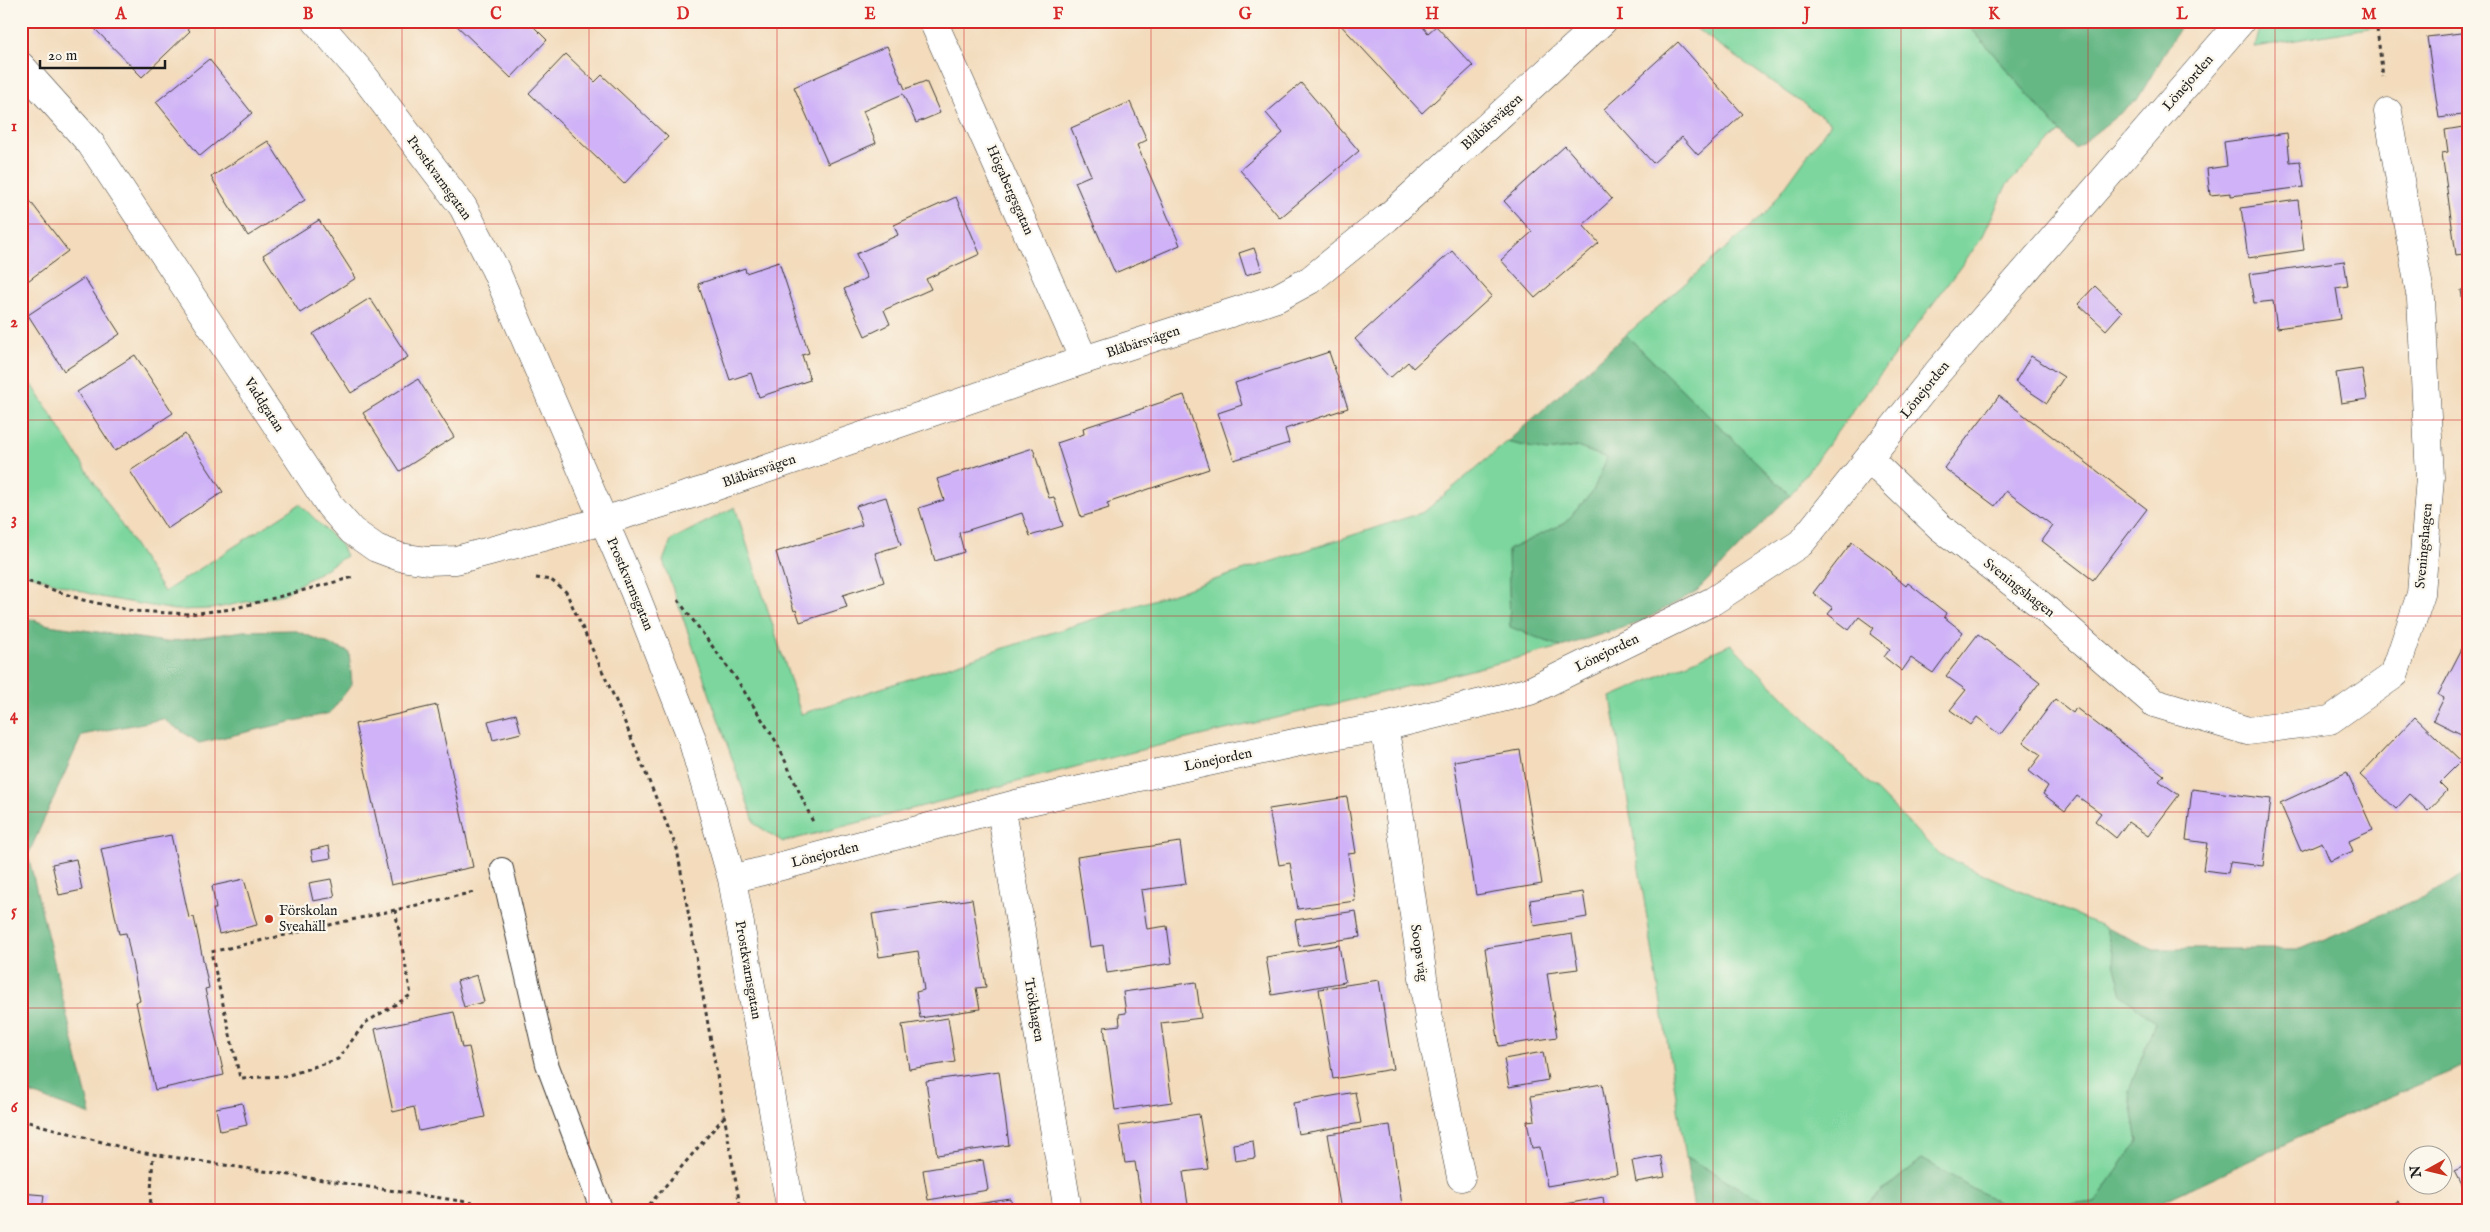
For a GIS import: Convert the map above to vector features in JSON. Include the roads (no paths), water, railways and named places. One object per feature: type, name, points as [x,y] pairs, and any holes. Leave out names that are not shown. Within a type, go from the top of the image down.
[{"type":"street","name":"Prostkvarnsgatan","points":[[316,21],[360,71],[463,207],[495,269],[634,591],[692,739],[732,878],[790,1211]]},
{"type":"street","name":"Högabergsgatan","points":[[933,21],[1084,360]]},
{"type":"street","name":"Blåbärsvägen","points":[[603,521],[702,490],[1084,360],[1277,298],[1310,280],[1387,218],[1603,21]]},
{"type":"street","name":"Lönejorden","points":[[732,878],[1026,802],[1299,742],[1384,727],[1530,691],[1713,601],[1801,543],[1870,460],[1937,373],[2241,21]]},
{"type":"street","name":"Vaddgatan","points":[[21,66],[91,144],[330,506],[352,531],[376,548],[400,557],[456,560],[603,521]]},
{"type":"street","name":"Sveningshagen","points":[[1870,460],[1940,527],[2041,605],[2154,703],[2248,731],[2330,720],[2394,675],[2421,594],[2430,477],[2421,299],[2388,112]]},
{"type":"street","name":"Soops väg","points":[[1384,727],[1396,790],[1430,1026],[1461,1178]]},
{"type":"street","name":"Trökhagen","points":[[1001,810],[1068,1211]]},
{"type":"lane","points":[[504,877],[547,1064],[602,1211]]},
{"type":"place","name":"Förskolan Sveahäll","points":[[269,919]]}]
